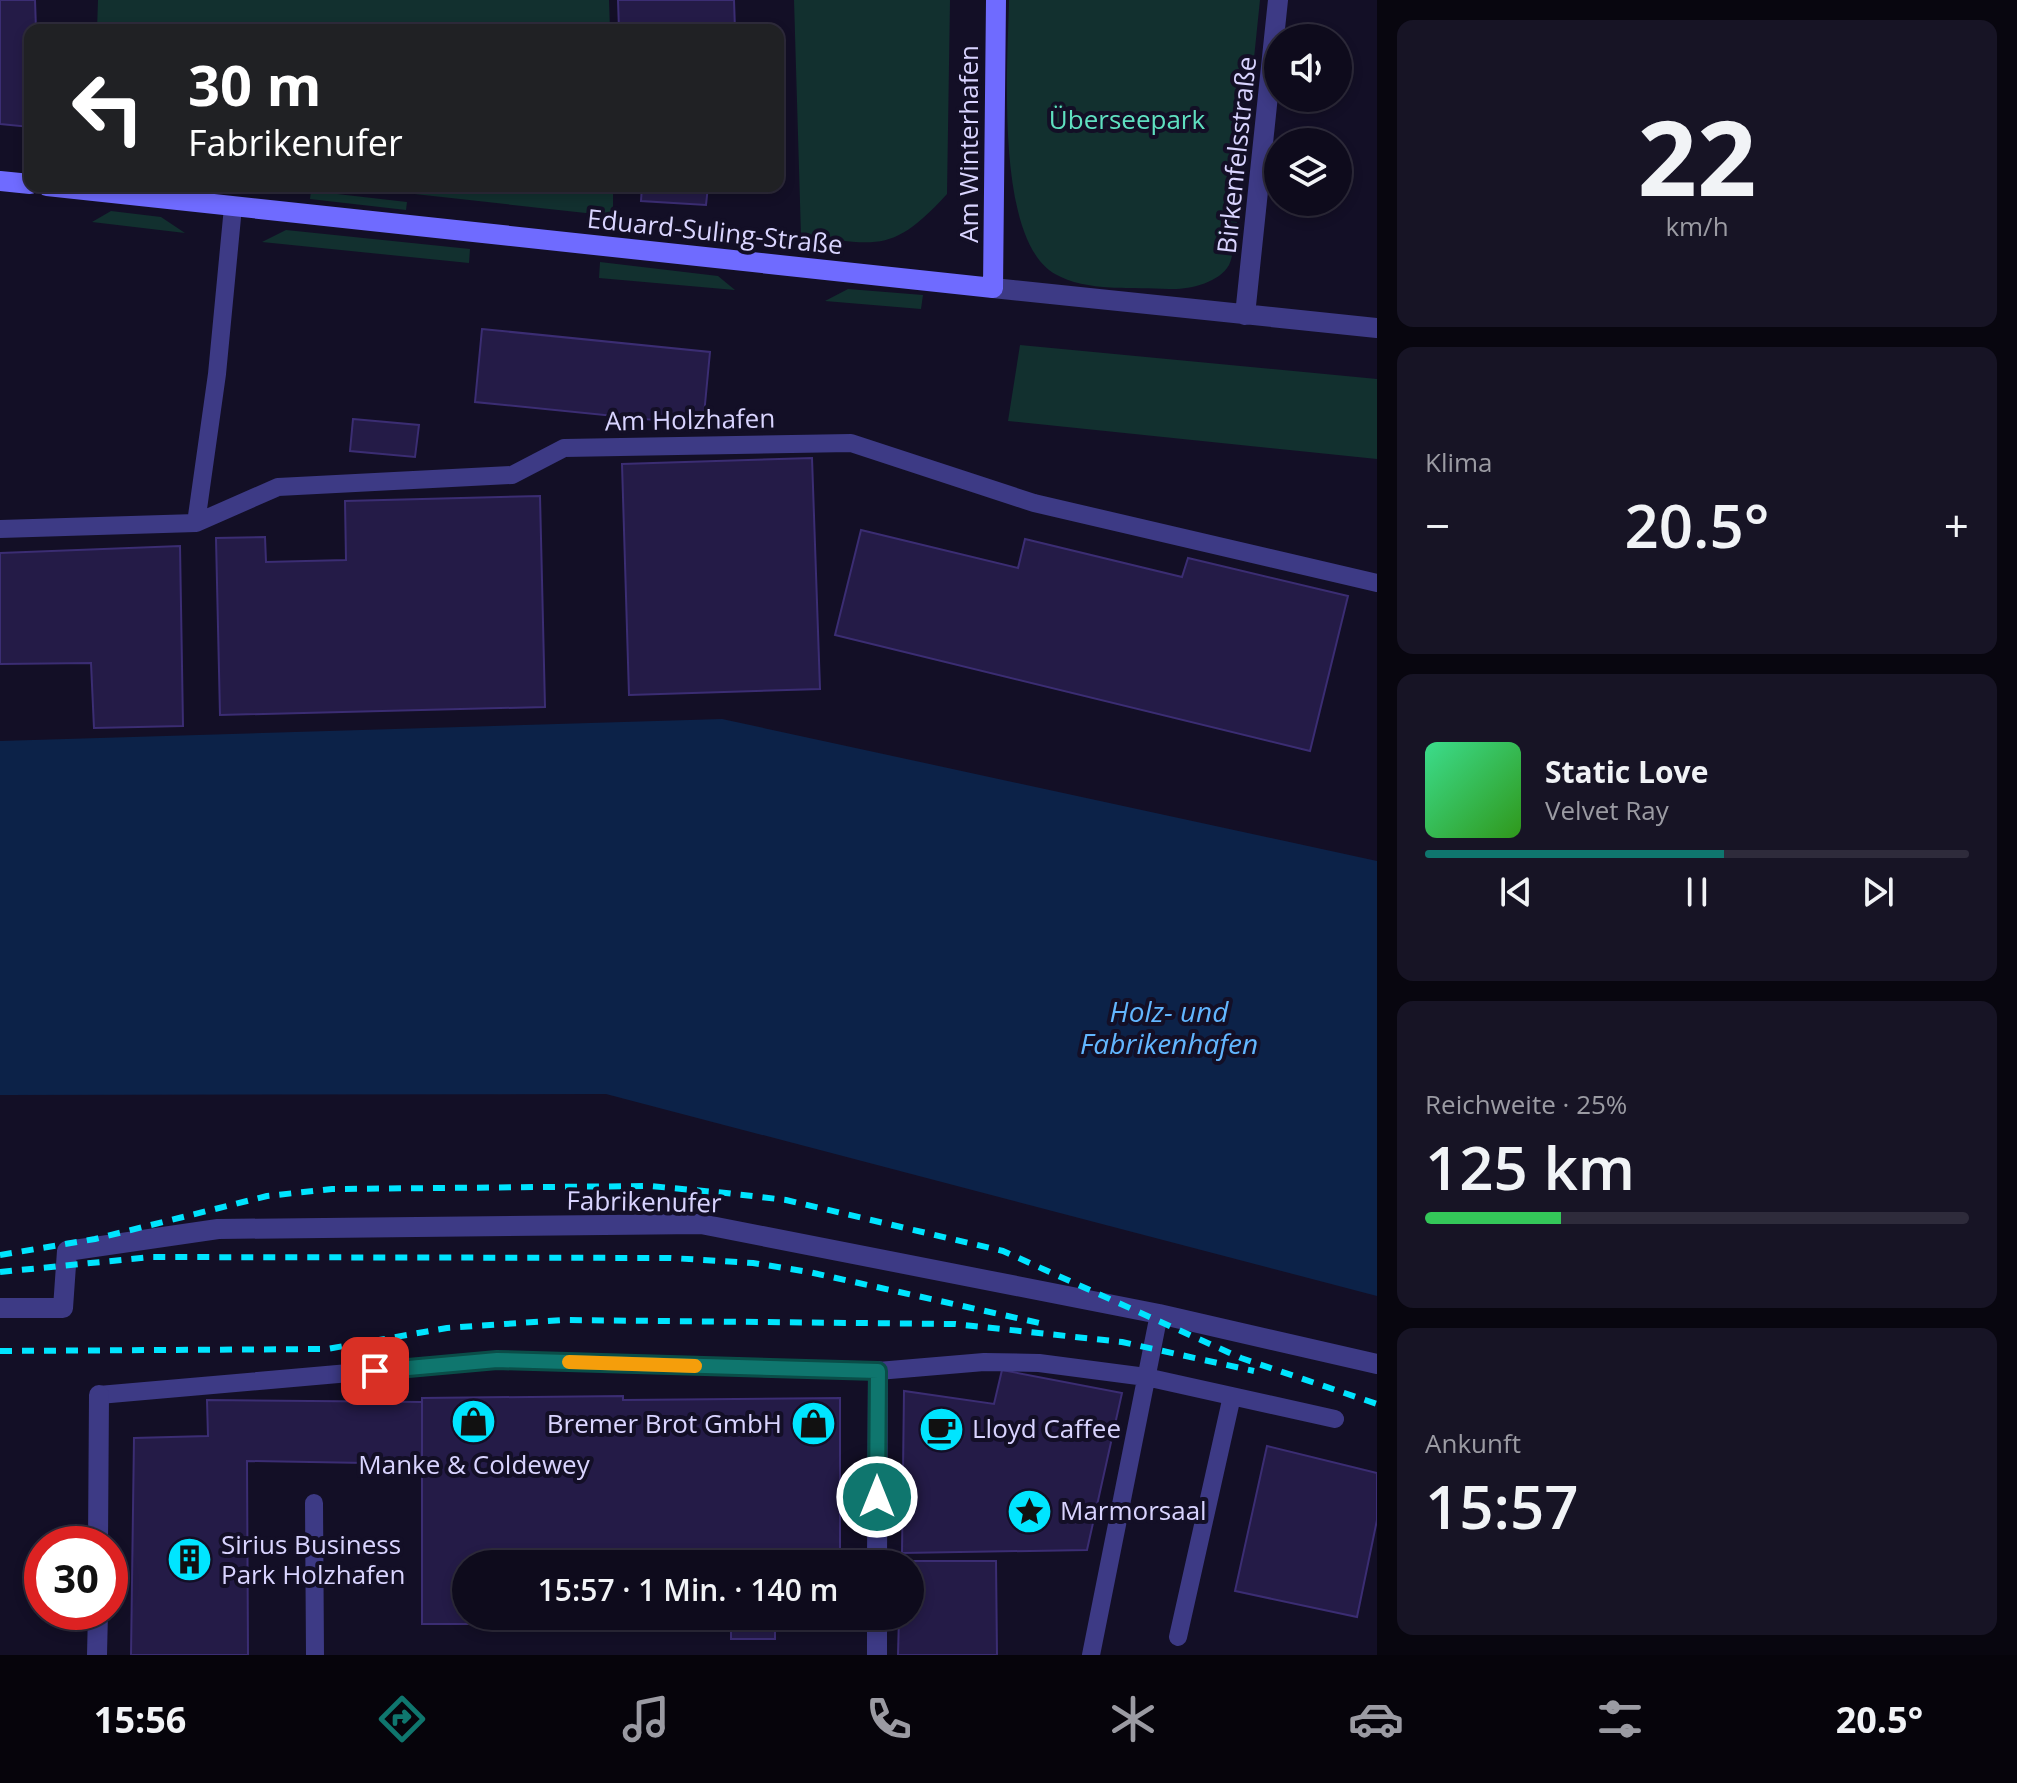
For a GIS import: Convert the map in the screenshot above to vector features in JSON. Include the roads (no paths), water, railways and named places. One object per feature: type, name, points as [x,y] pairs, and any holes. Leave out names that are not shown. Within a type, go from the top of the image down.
[{"type":"street","name":"Am Winterhafen","points":[[993,288],[996,0]]},
{"type":"street","name":"Birkenfelsstraße","points":[[1245,315],[1278,0]]},
{"type":"street","points":[[0,181],[24,183]]},
{"type":"street","name":"Eduard-Suling-Straße","points":[[100,192],[1377,328]]},
{"type":"street","name":"Fabrikenufer","points":[[0,1308],[63,1308],[67,1251],[218,1229],[701,1224],[1159,1314],[1377,1364]]},
{"type":"street","points":[[877,1550],[878,1371]]},
{"type":"street","points":[[98,1526],[99,1395]]},
{"type":"street","points":[[97,1655],[98,1630]]},
{"type":"street","points":[[877,1630],[877,1655]]},
{"type":"lane","points":[[196,523],[217,374],[233,207]]},
{"type":"lane","name":"Am Holzhafen","points":[[0,529],[196,523],[278,487],[512,475],[564,448],[851,443],[1034,503],[1377,583]]},
{"type":"lane","points":[[1091,1655],[1159,1314]]},
{"type":"lane","points":[[99,1395],[497,1360],[878,1371],[984,1362],[1039,1363],[1146,1377],[1335,1419]]},
{"type":"lane","points":[[1178,1637],[1232,1396]]},
{"type":"lane","points":[[314,1503],[315,1655]]},
{"type":"water","name":"Holz- und Fabrikenhafen","points":[[722,719],[1377,861],[1377,1296],[606,1094],[0,1095],[0,741]]},
{"type":"railway","points":[[0,1255],[95,1239],[267,1196],[332,1189],[650,1186],[726,1193],[786,1200],[1003,1251],[1241,1358],[1377,1404]]},
{"type":"railway","points":[[0,1272],[152,1257],[671,1258],[753,1263],[809,1272],[1044,1324]]},
{"type":"railway","points":[[0,1351],[327,1349],[447,1328],[564,1320],[955,1324],[1122,1342],[1254,1371]]},
{"type":"place","name":"Manke & Coldewey","points":[[474,1422]]},
{"type":"place","name":"Bremer Brot GmbH","points":[[813,1424]]},
{"type":"place","name":"Lloyd Caffee","points":[[941,1429]]},
{"type":"place","name":"Marmorsaal","points":[[1029,1511]]},
{"type":"place","name":"Sirius Business Park Holzhafen","points":[[190,1560]]},
{"type":"park label","name":"Überseepark","points":[[1127,120]]}]
